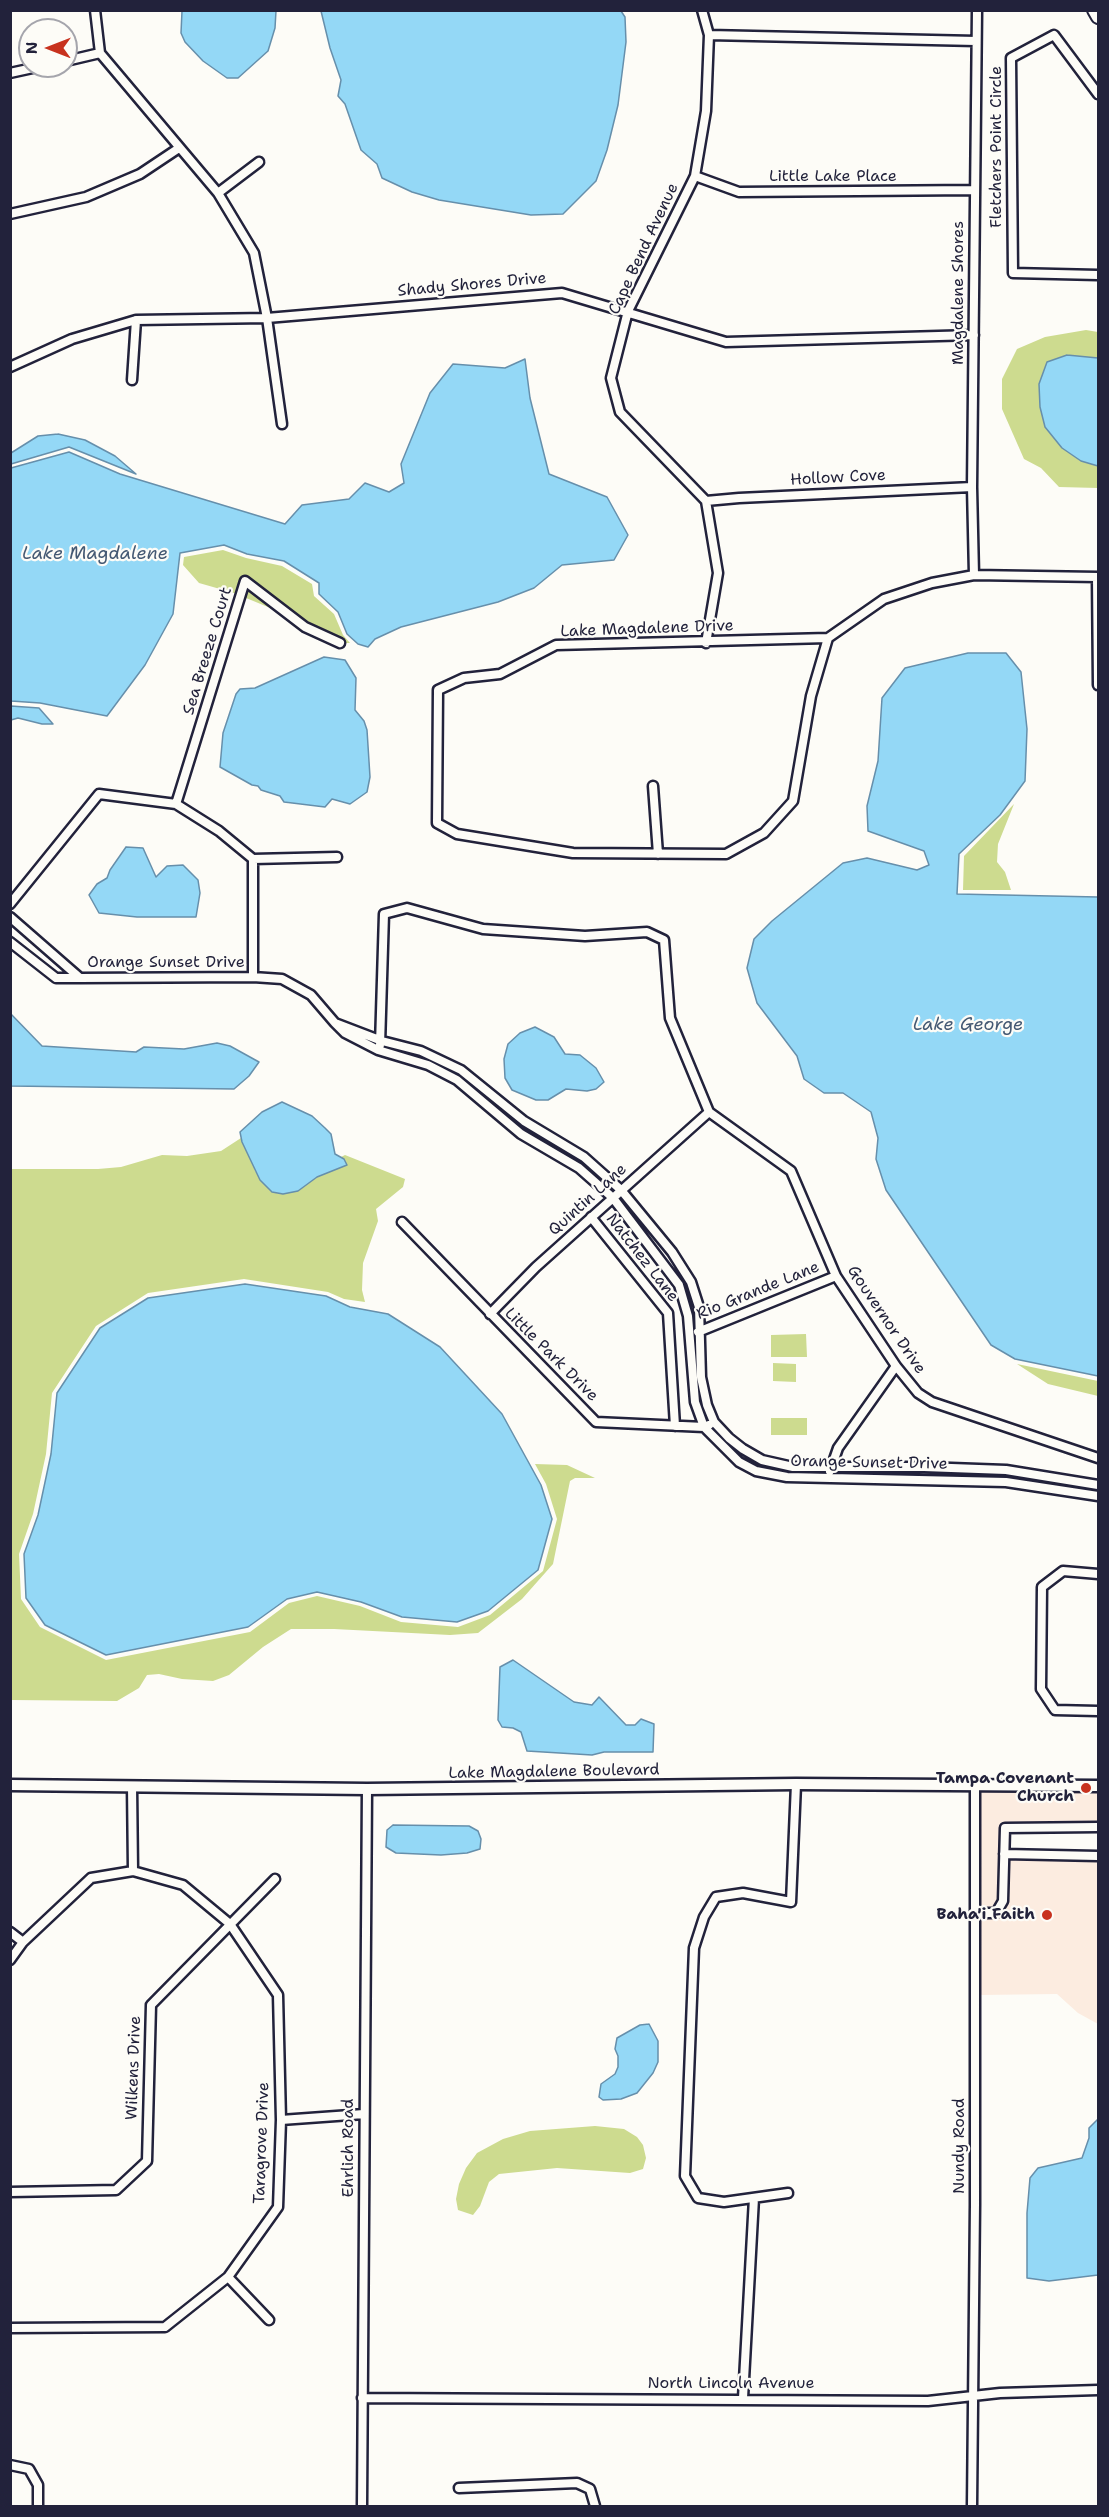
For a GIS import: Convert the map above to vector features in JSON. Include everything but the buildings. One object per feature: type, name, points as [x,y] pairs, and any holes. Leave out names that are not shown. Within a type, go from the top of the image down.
[{"type":"main road","points":[[1094,10],[1098,17]]},
{"type":"street","points":[[95,10],[99,54],[219,192],[254,254],[267,318],[282,424]]},
{"type":"street","name":"Cape Bend Avenue","points":[[702,10],[709,35],[706,111],[695,176],[628,311],[611,378],[620,412],[706,501]]},
{"type":"street","name":"Magdalene Shores","points":[[974,575],[972,488],[977,10]]},
{"type":"street","points":[[709,35],[976,41]]},
{"type":"street","name":"Fletchers Point Circle","points":[[1098,94],[1054,35],[1011,58],[1013,273],[1098,275]]},
{"type":"street","points":[[78,58],[99,54]]},
{"type":"street","points":[[10,214],[86,197],[140,174],[179,148]]},
{"type":"street","points":[[219,192],[259,162]]},
{"type":"street","name":"Little Lake Place","points":[[695,176],[739,192],[975,190]]},
{"type":"street","name":"Shady Shores Drive","points":[[10,367],[72,339],[136,320],[267,318],[562,292],[726,342],[974,335]]},
{"type":"street","points":[[132,380],[136,320]]},
{"type":"street","name":"Hollow Cove","points":[[706,501],[972,488]]},
{"type":"street","points":[[706,501],[718,573],[706,643]]},
{"type":"street","points":[[828,638],[884,599],[932,583],[974,575],[1098,577],[1098,685]]},
{"type":"street","name":"Sea Breeze Court","points":[[176,804],[245,581],[305,627],[340,643]]},
{"type":"street","name":"Lake Magdalene Drive","points":[[828,638],[811,696],[792,801],[764,833],[726,854],[573,853],[457,834],[437,823],[438,690],[464,678],[500,674],[556,645],[706,643],[828,638]]},
{"type":"street","points":[[653,786],[658,854]]},
{"type":"street","points":[[10,904],[99,794],[176,804],[219,831],[253,859],[337,857]]},
{"type":"street","name":"Orange Sunset Drive","points":[[253,859],[253,977]]},
{"type":"street","points":[[378,1050],[382,1041],[384,914],[407,908],[483,929],[585,936],[647,932],[664,940],[670,1018],[709,1112]]},
{"type":"street","name":"Orange Sunset Drive","points":[[10,917],[80,978]]},
{"type":"street","name":"Orange Sunset Drive","points":[[10,942],[56,978],[253,977],[282,979],[310,995],[345,1032],[378,1050],[428,1065],[457,1080],[521,1134],[579,1168],[613,1198],[679,1285],[690,1333],[695,1402],[704,1427],[739,1462],[756,1471],[787,1478],[1006,1482],[1098,1496]]},
{"type":"street","name":"Orange Sunset Drive","points":[[335,1023],[382,1041],[421,1051],[461,1070],[524,1120],[584,1157],[621,1190],[672,1252],[691,1282],[699,1307],[701,1377],[707,1405],[714,1422],[729,1438],[762,1460],[793,1467],[1006,1470],[1098,1485]]},
{"type":"street","name":"Quintin Lane","points":[[490,1314],[591,1217],[709,1112]]},
{"type":"street","name":"Gouvernor Drive","points":[[709,1112],[791,1171],[836,1276],[896,1366],[918,1393],[932,1402],[1098,1458]]},
{"type":"street","name":"Natchez Lane","points":[[591,1217],[668,1313],[675,1426]]},
{"type":"street","name":"Little Park Drive","points":[[402,1222],[596,1422],[704,1427],[714,1422]]},
{"type":"street","name":"Rio Grande Lane","points":[[690,1333],[836,1276]]},
{"type":"street","points":[[830,1479],[830,1467],[838,1448],[896,1366]]},
{"type":"street","points":[[1098,1574],[1063,1570],[1042,1587],[1041,1689],[1055,1710],[1098,1711]]},
{"type":"street","points":[[788,2193],[724,2202],[698,2198],[685,2176],[694,1948],[704,1917],[716,1897],[743,1893],[791,1902],[796,1784]]},
{"type":"street","name":"Lake Magdalene Boulevard","points":[[10,1785],[367,1789],[796,1784],[1098,1786]]},
{"type":"street","points":[[132,1786],[133,1871]]},
{"type":"street","name":"Nundy Road","points":[[972,2506],[975,1786]]},
{"type":"street","name":"Ehrlich Road","points":[[362,2506],[367,1789]]},
{"type":"street","points":[[975,1913],[996,1912],[1003,1901],[1005,1828],[1098,1827]]},
{"type":"street","points":[[1004,1854],[1098,1856]]},
{"type":"street","name":"Taragrove Drive","points":[[10,1960],[23,1942],[91,1878],[133,1871],[183,1885],[230,1924],[278,1995],[281,2120],[278,2207],[228,2277],[165,2327],[10,2328]]},
{"type":"street","name":"Wilkens Drive","points":[[10,2192],[116,2190],[147,2161],[151,2005],[275,1879]]},
{"type":"street","points":[[10,1932],[23,1942]]},
{"type":"street","points":[[281,2120],[364,2114]]},
{"type":"street","points":[[743,2398],[754,2198]]},
{"type":"street","points":[[228,2277],[269,2320]]},
{"type":"street","name":"North Lincoln Avenue","points":[[362,2398],[743,2398],[928,2401],[1000,2393],[1098,2390]]},
{"type":"street","points":[[10,2465],[29,2469],[38,2485],[38,2506]]},
{"type":"street","points":[[459,2488],[577,2483],[590,2489],[595,2506]]},
{"type":"shaded area","points":[[981,1792],[1098,1792],[1098,1822],[1000,1823],[997,1900],[993,1907],[981,1908]]},
{"type":"shaded area","points":[[1010,1859],[1098,1861],[1098,2024],[1078,2013],[1057,1994],[981,1995],[981,1918],[997,1918],[1006,1909],[1009,1901]]},
{"type":"green space","points":[[1086,330],[1098,332],[1098,488],[1059,487],[1041,468],[1024,459],[1002,409],[1002,379],[1017,349],[1045,337]]},
{"type":"green space","points":[[223,550],[282,566],[312,584],[314,596],[334,614],[343,635],[350,643],[334,643],[280,612],[234,593],[199,583],[183,565],[184,557]]},
{"type":"green space","points":[[1014,804],[998,844],[997,862],[1005,872],[1011,890],[963,890],[964,856]]},
{"type":"green space","points":[[241,1138],[255,1171],[272,1192],[283,1194],[298,1191],[317,1177],[346,1165],[341,1157],[345,1155],[405,1179],[403,1187],[376,1209],[378,1221],[363,1263],[362,1290],[365,1302],[344,1299],[328,1292],[244,1279],[148,1293],[96,1326],[52,1393],[46,1454],[33,1514],[19,1554],[21,1599],[40,1627],[106,1660],[250,1632],[289,1603],[317,1596],[360,1606],[401,1622],[458,1627],[490,1615],[543,1571],[557,1519],[546,1484],[535,1464],[567,1465],[595,1478],[575,1478],[570,1481],[553,1564],[522,1599],[478,1633],[450,1635],[291,1629],[263,1647],[229,1675],[213,1681],[182,1679],[159,1674],[147,1675],[139,1688],[117,1701],[11,1700],[10,1169],[121,1167],[162,1155],[187,1156],[221,1151]]},
{"type":"green space","points":[[806,1334],[807,1357],[771,1357],[771,1335]]},
{"type":"green space","points":[[773,1363],[796,1364],[796,1382],[773,1381]]},
{"type":"green space","points":[[1017,1364],[1098,1381],[1098,1396],[1048,1384]]},
{"type":"green space","points":[[771,1418],[807,1418],[807,1435],[771,1435]]},
{"type":"green space","points":[[595,2126],[624,2129],[637,2137],[643,2145],[646,2158],[643,2169],[630,2173],[557,2168],[499,2174],[489,2182],[480,2206],[473,2215],[458,2210],[456,2199],[459,2184],[466,2168],[477,2153],[503,2139],[530,2131]]},
{"type":"water","points":[[182,11],[276,11],[275,28],[268,51],[238,78],[227,78],[203,61],[185,42],[181,33]]},
{"type":"water","points":[[321,11],[621,11],[625,17],[626,42],[618,105],[607,150],[596,181],[563,214],[531,215],[439,200],[412,192],[382,178],[377,164],[361,150],[345,104],[338,96],[341,80]]},
{"type":"water","points":[[1067,355],[1098,358],[1098,466],[1081,461],[1062,448],[1045,427],[1040,407],[1039,384],[1047,362]]},
{"type":"water","name":"Lake Magdalene","points":[[525,359],[530,398],[549,474],[607,497],[628,535],[614,560],[562,565],[534,588],[498,602],[401,627],[375,639],[368,647],[358,644],[347,634],[338,612],[319,594],[319,583],[284,561],[247,554],[224,545],[180,553],[173,614],[145,665],[107,716],[40,703],[11,701],[11,468],[69,452],[120,474],[285,524],[302,505],[349,499],[365,483],[389,492],[404,483],[401,464],[430,393],[453,364],[505,368]]},
{"type":"water","points":[[58,434],[85,440],[115,456],[136,474],[69,447],[11,464],[11,453],[38,436]]},
{"type":"water","name":"Lake George","points":[[968,653],[1006,653],[1021,672],[1027,729],[1025,781],[1000,815],[959,854],[957,894],[1098,897],[1098,1376],[1015,1359],[991,1345],[886,1190],[876,1159],[878,1138],[871,1112],[843,1093],[824,1093],[804,1079],[797,1056],[757,1003],[747,968],[754,939],[772,921],[843,863],[867,858],[917,870],[929,865],[924,851],[868,831],[867,806],[878,761],[882,698],[905,668]]},
{"type":"water","points":[[324,657],[345,660],[356,678],[355,710],[364,721],[367,730],[370,777],[367,792],[350,804],[332,799],[325,807],[284,802],[280,796],[261,790],[258,786],[220,767],[223,733],[236,694],[240,689],[255,688]]},
{"type":"water","points":[[11,706],[39,708],[53,724],[42,724],[18,718],[11,720]]},
{"type":"water","points":[[126,847],[143,848],[156,877],[167,866],[183,865],[198,880],[200,893],[196,917],[137,917],[99,913],[89,895],[97,884],[107,878]]},
{"type":"water","points":[[10,1013],[42,1046],[136,1052],[144,1047],[184,1049],[217,1043],[230,1046],[259,1062],[249,1076],[234,1089],[11,1086]]},
{"type":"water","points":[[535,1027],[554,1037],[565,1054],[580,1055],[596,1068],[604,1082],[596,1089],[587,1091],[566,1089],[548,1100],[536,1100],[512,1090],[505,1078],[504,1059],[508,1044],[520,1033]]},
{"type":"water","points":[[282,1102],[312,1116],[325,1128],[331,1134],[335,1154],[344,1159],[347,1165],[317,1177],[298,1191],[283,1194],[272,1192],[260,1180],[242,1142],[240,1132],[262,1112]]},
{"type":"water","points":[[245,1284],[326,1296],[350,1307],[388,1314],[440,1347],[502,1414],[541,1485],[552,1519],[538,1570],[488,1611],[457,1622],[402,1617],[361,1602],[317,1592],[287,1599],[248,1627],[106,1655],[45,1625],[26,1598],[24,1554],[38,1515],[51,1454],[57,1393],[100,1328],[148,1298]]},
{"type":"water","points":[[513,1660],[574,1702],[592,1705],[599,1697],[626,1725],[635,1725],[641,1719],[654,1724],[653,1752],[604,1752],[592,1755],[527,1751],[521,1732],[513,1728],[502,1727],[498,1720],[500,1667]]},
{"type":"water","points":[[393,1825],[469,1826],[478,1831],[481,1839],[480,1849],[467,1853],[441,1855],[396,1853],[386,1847],[387,1830]]},
{"type":"water","points":[[649,2024],[658,2041],[658,2062],[653,2073],[637,2093],[621,2099],[603,2100],[599,2097],[601,2084],[615,2074],[618,2067],[618,2056],[615,2049],[617,2038],[640,2025]]},
{"type":"water","points":[[1098,2119],[1098,2275],[1049,2281],[1027,2278],[1027,2213],[1030,2178],[1038,2168],[1082,2158],[1089,2138],[1089,2128]]},
{"type":"place","name":"Tampa Covenant Church","points":[[1086,1788]]},
{"type":"place","name":"Baha'i Faith","points":[[1047,1915]]}]
